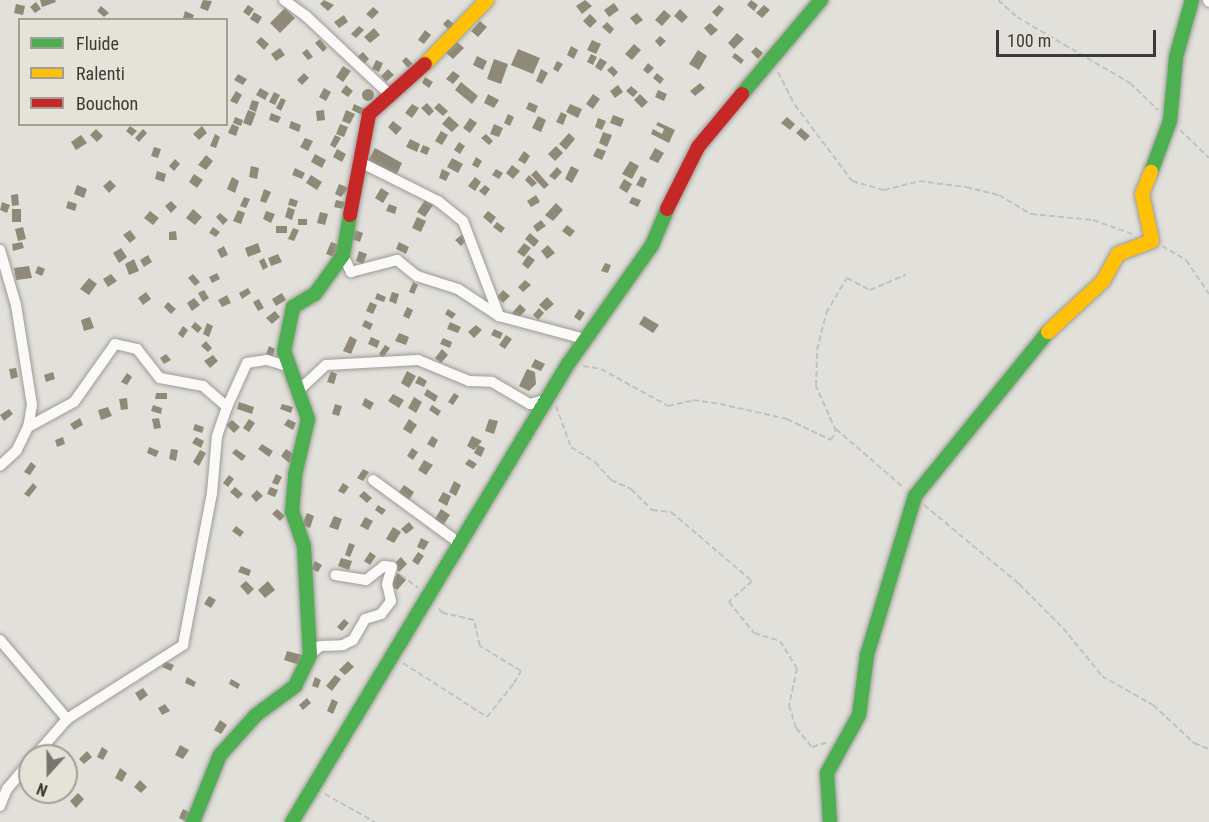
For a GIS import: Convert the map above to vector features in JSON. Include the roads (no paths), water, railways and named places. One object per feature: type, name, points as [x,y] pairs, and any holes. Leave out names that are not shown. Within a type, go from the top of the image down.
[{"type":"street","points":[[284,0],[306,16],[390,94]]},
{"type":"street","points":[[310,655],[304,546],[292,512],[295,475],[308,419],[284,351],[292,307],[315,294],[343,255],[355,199],[358,161],[369,114],[452,39],[487,0]]},
{"type":"street","points":[[292,822],[314,789],[426,595],[568,364],[646,254],[698,147],[820,0]]},
{"type":"street","points":[[830,822],[827,773],[859,715],[867,655],[892,562],[915,496],[1045,335],[1103,281],[1118,254],[1152,241],[1142,194],[1170,121],[1176,57],[1192,0]]},
{"type":"street","points":[[358,161],[438,201],[463,221],[499,316]]},
{"type":"street","points":[[0,250],[16,305],[32,405],[28,426],[17,450],[0,466]]},
{"type":"street","points":[[343,255],[351,272],[397,260],[417,276],[458,289],[499,316],[585,339]]},
{"type":"street","points":[[28,426],[75,402],[115,344],[137,350],[160,378],[203,386],[227,406]]},
{"type":"street","points":[[45,744],[67,719],[183,645],[212,493],[217,436],[227,406],[247,363],[267,360],[290,367]]},
{"type":"street","points":[[298,391],[326,365],[418,360],[469,381],[492,382],[530,404],[547,399]]},
{"type":"street","points":[[373,480],[459,543]]},
{"type":"street","points":[[193,822],[220,755],[256,715],[295,686],[310,655],[320,646],[343,645],[353,640],[366,619],[381,614],[392,601],[387,584],[392,567],[384,566],[366,580],[335,575]]},
{"type":"street","points":[[0,640],[67,719]]},
{"type":"street","points":[[0,806],[6,789],[18,776]]}]
